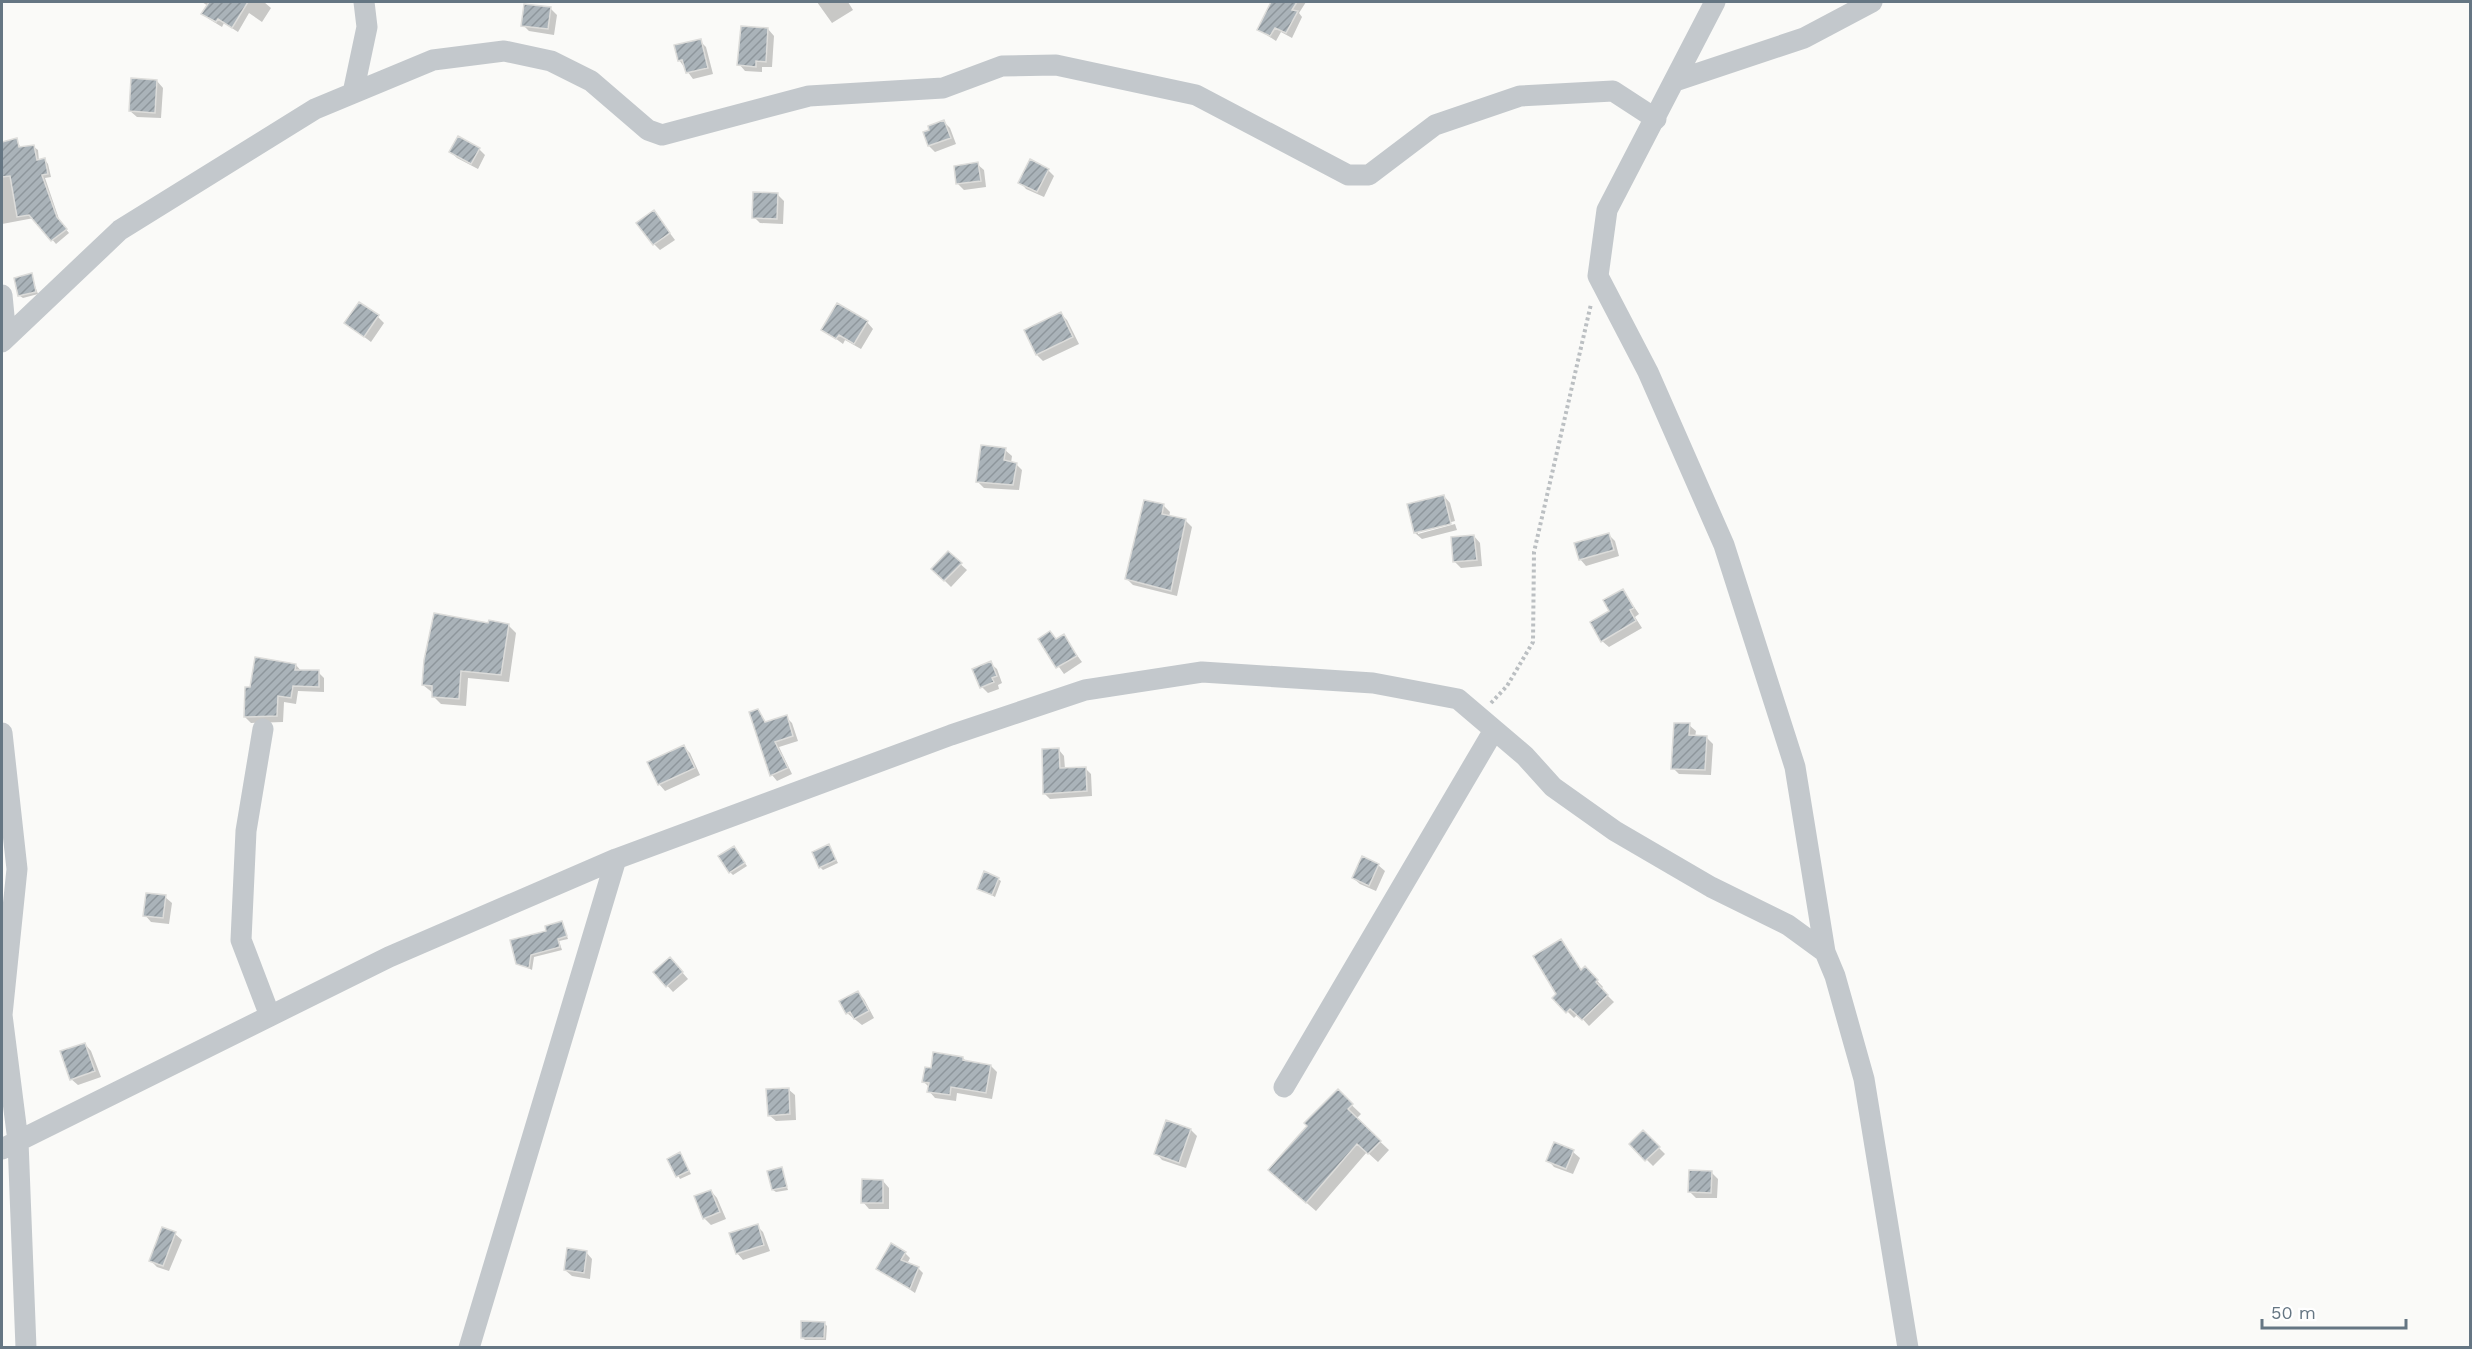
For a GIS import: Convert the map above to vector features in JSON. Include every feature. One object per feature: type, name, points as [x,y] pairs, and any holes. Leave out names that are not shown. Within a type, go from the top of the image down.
[{"type":"street","points":[[353,93],[367,27],[364,2]]},
{"type":"street","points":[[1715,2],[1607,210],[1598,276],[1648,372],[1724,545],[1795,767],[1825,952],[1835,976],[1864,1079],[1908,1347]]},
{"type":"street","points":[[1675,81],[1804,38],[1872,2]]},
{"type":"street","points":[[2,342],[120,230],[315,109],[433,60],[504,51],[551,61],[591,81],[648,130],[662,135],[809,96],[943,88],[1002,66],[1056,65],[1196,95],[1348,175],[1369,175],[1435,125],[1520,96],[1613,91],[1656,119]]},
{"type":"street","points":[[2,296],[4,316],[2,324]]},
{"type":"street","points":[[10,1145],[389,957],[616,859],[951,735],[1085,690],[1202,672],[1383,685],[1458,699],[1525,756],[1552,787],[1615,831],[1711,887],[1788,925],[1825,952]]},
{"type":"street","points":[[1284,1087],[1486,723]]},
{"type":"street","points":[[263,729],[246,831],[241,940],[270,1016]]},
{"type":"street","points":[[2,733],[17,869],[2,1015],[26,1347]]},
{"type":"street","points":[[469,1347],[616,859]]},
{"type":"path","points":[[1486,723],[1533,642],[1534,552],[1598,276]]},
{"type":"building","points":[[209,2],[248,2],[232,28],[218,19],[216,22],[201,14]]},
{"type":"building","points":[[1271,2],[1297,2],[1292,10],[1298,11],[1286,33],[1275,28],[1270,36],[1257,30]]},
{"type":"building","points":[[524,4],[551,7],[548,29],[521,26]]},
{"type":"building","points":[[741,26],[768,28],[766,62],[756,61],[756,67],[737,65]]},
{"type":"building","points":[[701,39],[708,68],[686,73],[682,60],[678,61],[674,45]]},
{"type":"building","points":[[131,78],[157,80],[155,113],[129,111]]},
{"type":"building","points":[[944,120],[951,138],[928,146],[923,132],[929,130],[928,126]]},
{"type":"building","points":[[458,136],[480,148],[471,164],[449,152]]},
{"type":"building","points":[[17,138],[19,147],[34,145],[37,160],[45,158],[48,174],[42,175],[57,217],[67,229],[51,241],[29,215],[17,217],[10,176],[2,177],[2,142]]},
{"type":"building","points":[[1030,159],[1049,169],[1037,192],[1018,183]]},
{"type":"building","points":[[978,162],[981,181],[956,184],[954,166]]},
{"type":"building","points":[[753,192],[778,193],[777,219],[752,218]]},
{"type":"building","points":[[654,210],[670,233],[653,245],[636,223]]},
{"type":"building","points":[[32,273],[36,292],[18,296],[14,278]]},
{"type":"building","points":[[359,302],[379,315],[364,337],[344,323]]},
{"type":"building","points":[[837,303],[868,321],[854,344],[839,335],[836,339],[821,330]]},
{"type":"building","points":[[1061,312],[1073,337],[1036,355],[1024,330]]},
{"type":"building","points":[[981,445],[1006,448],[1004,460],[1017,463],[1013,485],[976,482]]},
{"type":"building","points":[[1444,495],[1451,524],[1414,533],[1407,504]]},
{"type":"building","points":[[1144,500],[1164,504],[1162,514],[1186,519],[1171,591],[1125,579]]},
{"type":"building","points":[[1609,533],[1614,550],[1579,560],[1574,543]]},
{"type":"building","points":[[1474,535],[1477,560],[1453,562],[1451,537]]},
{"type":"building","points":[[948,551],[962,563],[944,581],[931,569]]},
{"type":"building","points":[[1623,589],[1634,608],[1630,610],[1636,621],[1601,642],[1590,622],[1609,611],[1603,600]]},
{"type":"building","points":[[434,613],[488,623],[489,620],[509,624],[501,675],[461,671],[459,699],[432,697],[432,686],[422,685],[424,660]]},
{"type":"building","points":[[1050,631],[1056,639],[1064,634],[1077,656],[1056,668],[1038,639]]},
{"type":"building","points":[[255,657],[296,664],[295,670],[319,670],[319,687],[293,686],[291,698],[278,696],[277,716],[244,717],[245,687],[250,687]]},
{"type":"building","points":[[991,661],[997,676],[992,678],[994,682],[980,688],[972,669]]},
{"type":"building","points":[[758,709],[765,722],[787,715],[793,736],[775,742],[788,768],[770,776],[749,712]]},
{"type":"building","points":[[1674,723],[1690,723],[1689,735],[1707,736],[1705,770],[1671,769]]},
{"type":"building","points":[[684,745],[695,768],[658,785],[647,762]]},
{"type":"building","points":[[1059,748],[1060,768],[1086,767],[1087,791],[1043,794],[1042,749]]},
{"type":"building","points":[[829,844],[836,860],[819,868],[812,852]]},
{"type":"building","points":[[734,846],[745,863],[729,873],[718,856]]},
{"type":"building","points":[[1362,856],[1379,864],[1369,886],[1352,878]]},
{"type":"building","points":[[984,871],[999,878],[992,895],[977,889]]},
{"type":"building","points":[[146,893],[166,895],[163,918],[143,916]]},
{"type":"building","points":[[562,921],[567,936],[558,939],[560,947],[531,955],[529,968],[516,964],[510,940],[546,931],[545,926]]},
{"type":"building","points":[[1561,939],[1581,970],[1585,966],[1608,995],[1582,1020],[1570,1009],[1566,1013],[1552,998],[1556,994],[1533,956]]},
{"type":"building","points":[[670,957],[683,972],[666,987],[653,972]]},
{"type":"building","points":[[858,991],[869,1011],[854,1019],[850,1012],[846,1014],[839,1001]]},
{"type":"building","points":[[85,1043],[95,1071],[70,1080],[60,1051]]},
{"type":"building","points":[[933,1052],[991,1065],[986,1093],[951,1087],[950,1095],[927,1092],[929,1083],[922,1082],[925,1067],[931,1068]]},
{"type":"building","points":[[789,1088],[790,1114],[768,1116],[766,1089]]},
{"type":"building","points":[[1338,1089],[1353,1104],[1348,1109],[1381,1141],[1368,1154],[1357,1144],[1306,1203],[1268,1170],[1307,1126],[1304,1123]]},
{"type":"building","points":[[1166,1120],[1191,1129],[1179,1163],[1154,1154]]},
{"type":"building","points":[[1643,1130],[1660,1147],[1645,1161],[1629,1144]]},
{"type":"building","points":[[1554,1142],[1574,1150],[1566,1169],[1546,1161]]},
{"type":"building","points":[[680,1152],[689,1171],[676,1177],[667,1159]]},
{"type":"building","points":[[782,1167],[787,1187],[772,1190],[767,1171]]},
{"type":"building","points":[[1689,1170],[1712,1171],[1711,1193],[1688,1192]]},
{"type":"building","points":[[862,1179],[883,1180],[883,1203],[861,1203]]},
{"type":"building","points":[[711,1190],[720,1212],[703,1219],[694,1196]]},
{"type":"building","points":[[758,1224],[764,1245],[736,1254],[729,1233]]},
{"type":"building","points":[[162,1227],[176,1232],[163,1266],[149,1261]]},
{"type":"building","points":[[891,1243],[906,1252],[901,1260],[919,1267],[910,1289],[876,1269]]},
{"type":"building","points":[[567,1248],[587,1251],[584,1273],[564,1270]]},
{"type":"building","points":[[801,1321],[825,1322],[824,1338],[801,1338]]}]
